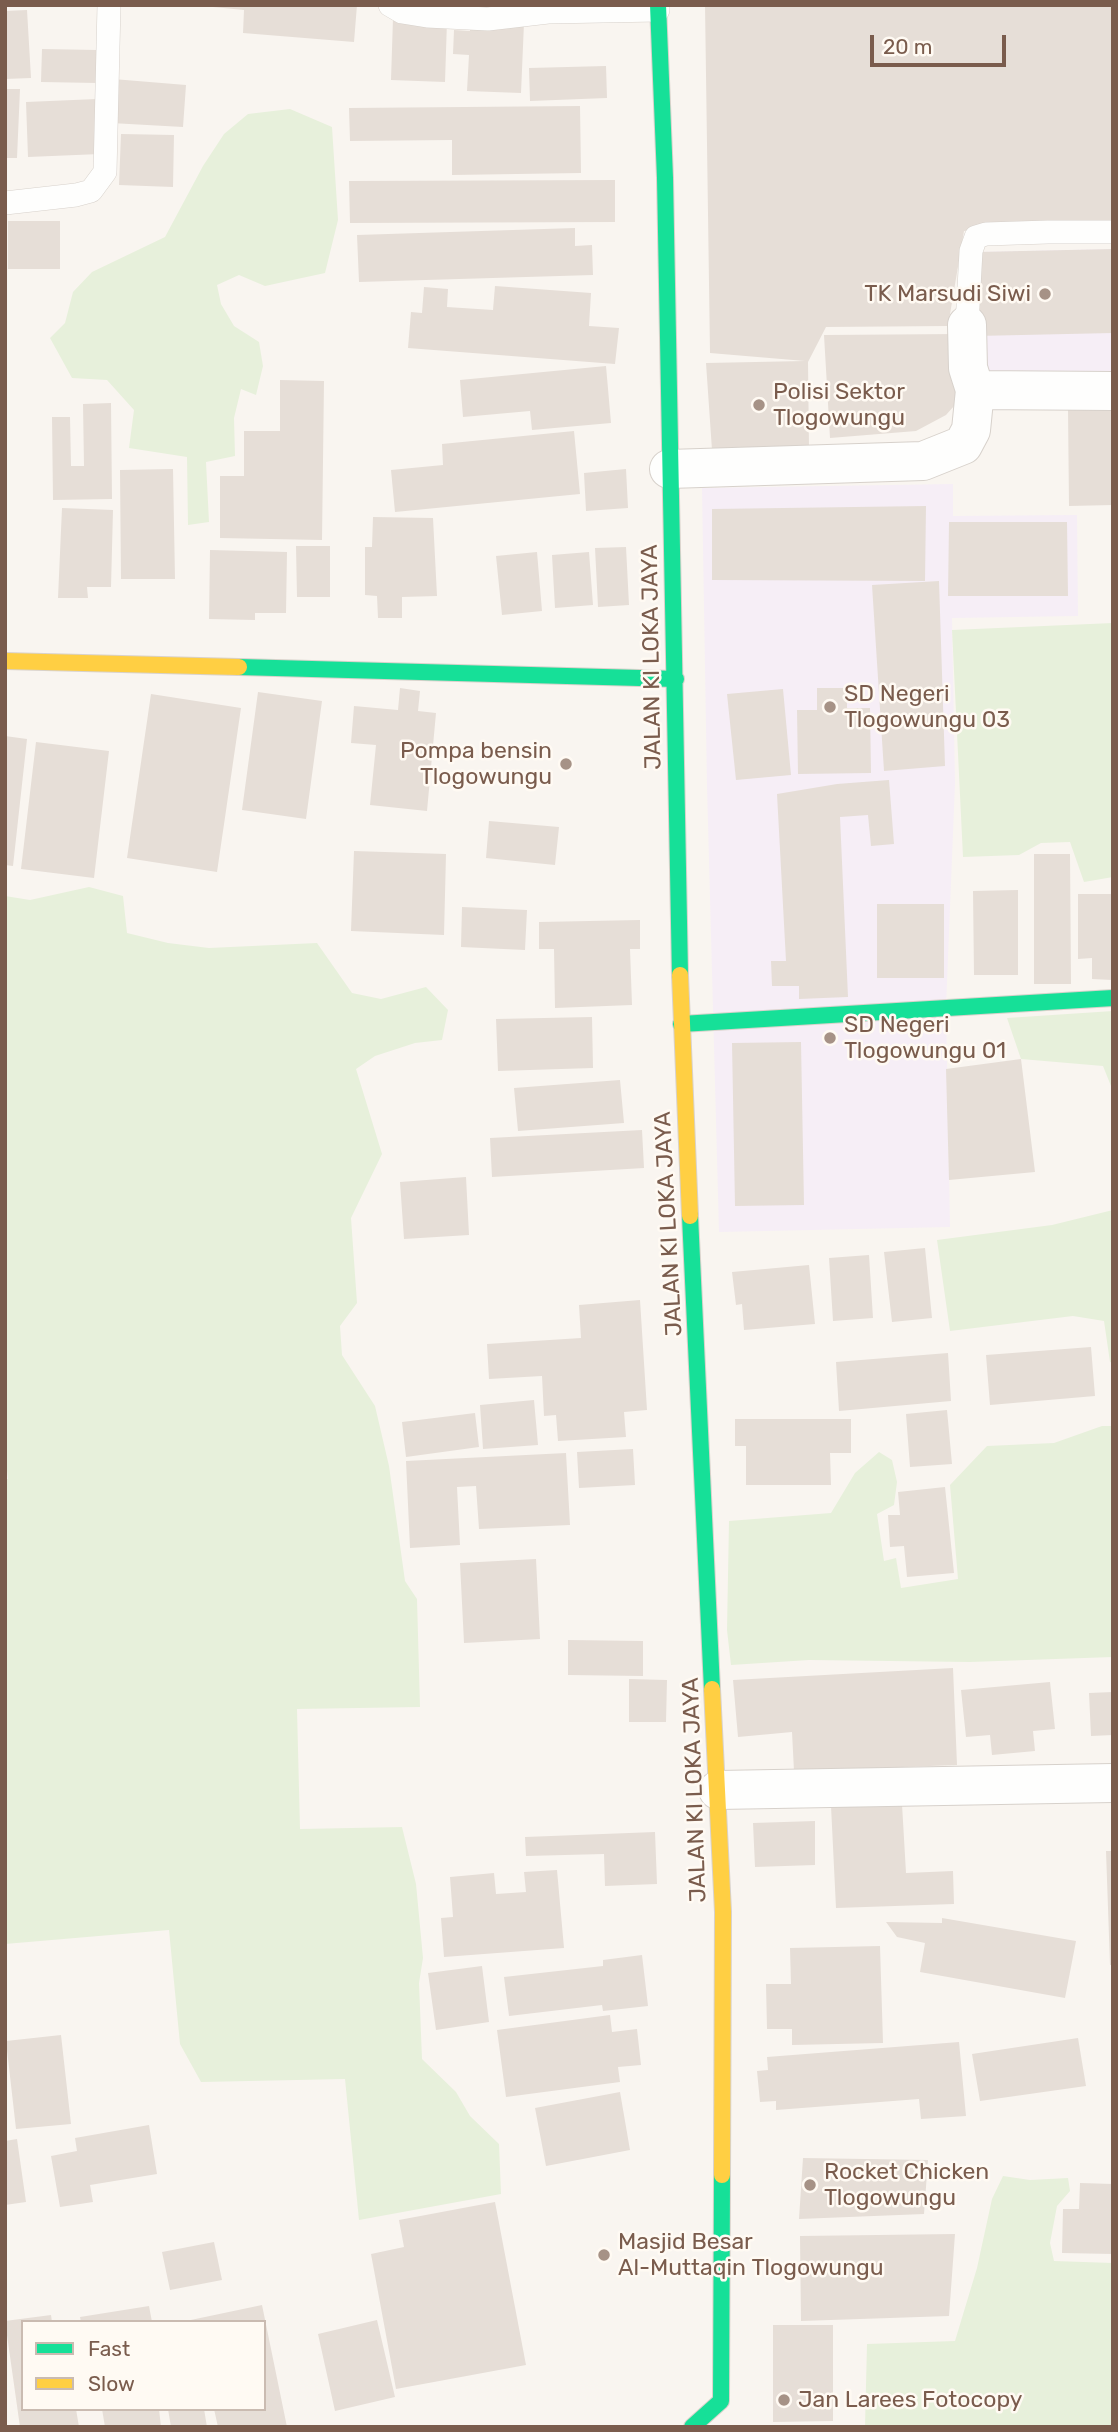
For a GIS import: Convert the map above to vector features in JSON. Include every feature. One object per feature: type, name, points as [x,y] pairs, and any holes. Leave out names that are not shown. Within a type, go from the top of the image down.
[{"type":"main road","name":"JALAN KI LOKA JAYA","points":[[658,7],[665,192],[681,1024],[723,1912],[721,2402],[724,2427]]},
{"type":"main road","points":[[5,661],[676,679]]},
{"type":"main road","points":[[681,1024],[1113,998]]},
{"type":"main road","points":[[692,2427],[721,2402]]},
{"type":"street","points":[[669,468],[923,461],[963,445],[971,430],[975,390],[968,368],[967,325]]},
{"type":"street","points":[[975,390],[1113,391]]},
{"type":"street","points":[[719,1790],[1113,1783]]},
{"type":"lane","points":[[5,203],[92,191],[105,172],[109,5]]},
{"type":"lane","points":[[390,5],[402,12],[464,19],[658,7]]},
{"type":"lane","points":[[967,325],[971,251],[976,237],[1025,232],[1113,232]]},
{"type":"shaded area","name":"TK Marsudi Siwi","points":[[1113,249],[1113,373],[975,376],[977,252]]},
{"type":"shaded area","points":[[953,484],[953,516],[1077,515],[1078,616],[952,618],[955,783],[946,1007],[950,1227],[719,1232],[702,488]]},
{"type":"green space","points":[[290,109],[332,127],[338,220],[325,273],[265,286],[239,275],[217,285],[221,304],[234,326],[259,342],[263,366],[256,395],[241,389],[234,418],[235,456],[206,462],[209,522],[188,525],[187,457],[129,448],[134,410],[107,380],[72,378],[50,338],[65,323],[73,292],[92,272],[165,237],[203,166],[224,134],[248,114]]},
{"type":"green space","points":[[1113,623],[1113,877],[1084,882],[1070,842],[1041,843],[1019,855],[963,857],[952,630]]},
{"type":"green space","points":[[89,887],[123,896],[127,933],[168,943],[209,948],[317,943],[352,993],[381,999],[426,987],[448,1010],[442,1040],[415,1043],[375,1056],[356,1069],[382,1154],[351,1218],[357,1303],[340,1326],[342,1355],[375,1406],[389,1466],[405,1581],[417,1599],[420,1707],[297,1709],[300,1829],[402,1827],[416,1884],[423,1958],[419,1983],[422,2059],[456,2092],[470,2116],[499,2144],[501,2194],[359,2220],[345,2079],[201,2082],[180,2044],[169,1930],[5,1944],[5,1479],[8,1479],[5,1454],[5,896],[30,900]]},
{"type":"green space","points":[[1113,1011],[1113,1091],[1103,1066],[1021,1059],[1007,1018]]},
{"type":"green space","points":[[1113,1210],[1113,1363],[1110,1362],[1104,1321],[1073,1316],[950,1331],[937,1240],[1052,1225]]},
{"type":"green space","points":[[1102,1426],[1113,1426],[1113,1657],[970,1662],[809,1660],[731,1665],[727,1630],[729,1521],[831,1513],[855,1473],[879,1452],[892,1460],[897,1482],[894,1505],[877,1514],[884,1561],[896,1558],[901,1588],[958,1579],[950,1485],[987,1446],[1054,1443]]},
{"type":"green space","points":[[1003,2176],[1030,2180],[1068,2178],[1070,2191],[1057,2206],[1050,2243],[1054,2261],[1113,2263],[1113,2427],[865,2427],[867,2344],[955,2341],[977,2268],[992,2199]]},
{"type":"building","points":[[213,5],[357,5],[354,42],[243,33],[244,10]]},
{"type":"building","points":[[705,5],[1113,5],[1113,221],[964,231],[948,326],[826,327],[808,362],[809,448],[712,450],[706,363],[805,361],[710,353]]},
{"type":"building","points":[[27,10],[31,78],[5,79],[5,11]]},
{"type":"building","points":[[393,18],[447,21],[445,82],[391,80]]},
{"type":"building","points":[[470,20],[524,23],[521,93],[467,91],[469,55],[453,54],[454,30],[470,31]]},
{"type":"building","points":[[42,49],[97,50],[97,83],[41,82]]},
{"type":"building","points":[[606,66],[607,98],[530,101],[529,68]]},
{"type":"building","points":[[113,79],[186,85],[183,127],[111,123]]},
{"type":"building","points":[[5,89],[20,89],[17,158],[5,158]]},
{"type":"building","points":[[97,99],[100,154],[28,157],[26,102]]},
{"type":"building","points":[[580,106],[581,173],[452,175],[452,140],[350,141],[349,108]]},
{"type":"building","points":[[121,134],[174,135],[173,187],[119,185]]},
{"type":"building","points":[[615,180],[615,222],[350,223],[349,181]]},
{"type":"building","points":[[8,221],[60,221],[60,269],[8,269]]},
{"type":"building","points":[[575,228],[575,246],[592,245],[593,275],[359,282],[357,235]]},
{"type":"building","name":"TK Marsudi Siwi","points":[[1113,249],[1113,333],[976,336],[977,252]]},
{"type":"building","points":[[495,286],[591,293],[589,326],[619,328],[615,364],[408,348],[411,312],[422,313],[424,287],[448,289],[447,307],[493,310]]},
{"type":"building","points":[[958,334],[963,396],[946,415],[916,431],[830,438],[824,335]]},
{"type":"building","points":[[606,366],[611,423],[532,430],[530,411],[463,417],[460,380]]},
{"type":"building","points":[[280,380],[324,381],[322,540],[220,538],[220,476],[244,476],[244,431],[280,431]]},
{"type":"building","points":[[111,403],[112,499],[53,500],[52,417],[70,417],[71,466],[84,466],[83,404]]},
{"type":"building","points":[[1113,408],[1113,505],[1069,506],[1068,409]]},
{"type":"building","points":[[574,431],[580,494],[395,512],[391,470],[443,465],[442,444]]},
{"type":"building","points":[[173,469],[175,579],[121,579],[120,470]]},
{"type":"building","points":[[626,469],[628,508],[586,511],[584,473]]},
{"type":"building","points":[[926,506],[925,581],[712,580],[712,509]]},
{"type":"building","points":[[62,508],[113,510],[111,587],[87,587],[88,598],[58,598]]},
{"type":"building","points":[[373,517],[433,518],[437,596],[402,597],[402,618],[378,618],[377,596],[365,595],[365,547],[372,547]]},
{"type":"building","points":[[949,522],[1067,522],[1068,596],[948,596]]},
{"type":"building","points":[[296,546],[330,546],[330,597],[297,597]]},
{"type":"building","points":[[626,547],[629,605],[598,607],[595,548]]},
{"type":"building","points":[[210,550],[287,552],[286,613],[255,613],[255,620],[209,619]]},
{"type":"building","points":[[537,552],[542,611],[502,615],[496,556]]},
{"type":"building","points":[[589,552],[593,605],[555,608],[552,555]]},
{"type":"building","points":[[939,581],[945,766],[884,771],[872,585]]},
{"type":"building","points":[[400,688],[420,691],[418,711],[436,713],[427,811],[370,805],[376,745],[351,743],[354,706],[398,710]]},
{"type":"building","points":[[817,688],[847,688],[847,708],[870,708],[871,773],[798,774],[797,710],[817,710]]},
{"type":"building","points":[[783,689],[791,775],[736,780],[727,694]]},
{"type":"building","points":[[258,692],[322,701],[306,819],[242,810]]},
{"type":"building","points":[[151,694],[241,708],[217,872],[127,858]]},
{"type":"building","points":[[5,736],[27,739],[13,866],[5,865]]},
{"type":"building","points":[[36,742],[109,751],[94,878],[21,869]]},
{"type":"building","points":[[889,780],[894,844],[871,846],[868,815],[840,817],[848,997],[799,999],[799,986],[772,986],[771,961],[786,961],[777,794],[837,784]]},
{"type":"building","points":[[489,821],[559,827],[555,865],[486,858]]},
{"type":"building","points":[[354,851],[446,854],[444,935],[351,931]]},
{"type":"building","points":[[1034,854],[1070,854],[1071,984],[1034,984]]},
{"type":"building","points":[[1018,890],[1018,975],[974,975],[973,891]]},
{"type":"building","points":[[1078,894],[1113,894],[1112,980],[1092,979],[1092,958],[1078,959]]},
{"type":"building","points":[[877,904],[944,904],[944,978],[877,978]]},
{"type":"building","points":[[462,907],[527,910],[525,950],[461,947]]},
{"type":"building","points":[[640,920],[640,949],[630,949],[632,1005],[555,1008],[554,949],[539,949],[539,922]]},
{"type":"building","points":[[592,1017],[593,1068],[498,1071],[496,1019]]},
{"type":"building","points":[[801,1042],[804,1205],[735,1206],[732,1043]]},
{"type":"building","points":[[1021,1059],[1035,1172],[949,1180],[946,1069]]},
{"type":"building","points":[[620,1080],[624,1123],[518,1131],[514,1088]]},
{"type":"building","points":[[642,1130],[644,1168],[492,1177],[490,1138]]},
{"type":"building","points":[[466,1177],[469,1235],[404,1239],[400,1182]]},
{"type":"building","points":[[925,1248],[932,1318],[892,1322],[884,1252]]},
{"type":"building","points":[[869,1255],[873,1318],[833,1321],[829,1258]]},
{"type":"building","points":[[809,1265],[815,1324],[744,1330],[742,1304],[736,1305],[732,1272]]},
{"type":"building","points":[[640,1300],[647,1410],[624,1412],[626,1437],[558,1441],[556,1415],[544,1416],[542,1376],[489,1379],[487,1344],[581,1338],[579,1305]]},
{"type":"building","points":[[1091,1347],[1095,1396],[990,1405],[986,1355]]},
{"type":"building","points":[[948,1353],[951,1401],[839,1411],[836,1362]]},
{"type":"building","points":[[534,1400],[538,1445],[483,1449],[480,1405]]},
{"type":"building","points":[[947,1410],[952,1464],[910,1467],[906,1414]]},
{"type":"building","points":[[475,1413],[479,1447],[406,1457],[402,1422]]},
{"type":"building","points":[[735,1419],[851,1419],[851,1453],[830,1453],[831,1485],[746,1485],[746,1446],[735,1446]]},
{"type":"building","points":[[633,1449],[635,1485],[579,1488],[577,1452]]},
{"type":"building","points":[[566,1453],[570,1525],[479,1529],[476,1486],[457,1487],[460,1545],[410,1548],[406,1461]]},
{"type":"building","points":[[945,1487],[954,1573],[907,1577],[904,1546],[890,1547],[888,1515],[900,1515],[898,1492]]},
{"type":"building","points":[[536,1559],[540,1639],[464,1643],[460,1563]]},
{"type":"building","points":[[568,1640],[643,1641],[643,1676],[568,1675]]},
{"type":"building","points":[[953,1668],[957,1765],[794,1771],[792,1732],[738,1737],[733,1680]]},
{"type":"building","points":[[629,1679],[667,1680],[666,1722],[629,1722]]},
{"type":"building","points":[[1050,1682],[1055,1729],[1033,1731],[1035,1751],[992,1755],[990,1735],[966,1737],[961,1690]]},
{"type":"building","points":[[1113,1692],[1113,1735],[1091,1736],[1089,1693]]},
{"type":"building","points":[[902,1804],[906,1873],[953,1871],[954,1904],[836,1908],[831,1806]]},
{"type":"building","points":[[815,1821],[815,1865],[755,1867],[753,1823]]},
{"type":"building","points":[[655,1832],[657,1884],[605,1886],[604,1854],[526,1856],[525,1837]]},
{"type":"building","points":[[1106,1851],[1113,1851],[1113,1965],[1110,1965]]},
{"type":"building","points":[[557,1870],[564,1948],[444,1957],[441,1918],[453,1917],[450,1877],[494,1873],[496,1894],[526,1892],[524,1872]]},
{"type":"building","points":[[942,1918],[1076,1941],[1065,1998],[920,1972],[925,1943],[897,1937],[886,1922],[942,1923]]},
{"type":"building","points":[[880,1946],[883,2043],[792,2045],[792,2029],[767,2029],[766,1984],[791,1984],[790,1948]]},
{"type":"building","points":[[642,1955],[648,2006],[603,2011],[602,2005],[509,2016],[504,1977],[603,1966],[603,1960]]},
{"type":"building","points":[[482,1966],[489,2022],[436,2030],[428,1973]]},
{"type":"building","points":[[610,2015],[612,2032],[637,2029],[641,2065],[618,2067],[620,2082],[506,2097],[497,2030]]},
{"type":"building","points":[[61,2035],[71,2124],[16,2129],[6,2041]]},
{"type":"building","points":[[1078,2038],[1086,2086],[980,2101],[972,2054]]},
{"type":"building","points":[[959,2042],[966,2116],[921,2119],[919,2099],[776,2110],[776,2101],[760,2102],[757,2071],[768,2070],[767,2057]]},
{"type":"building","points":[[620,2092],[630,2150],[546,2166],[535,2108]]},
{"type":"building","points":[[149,2125],[157,2174],[90,2185],[93,2202],[60,2207],[51,2156],[77,2151],[75,2138]]},
{"type":"building","points":[[17,2139],[26,2202],[5,2205],[5,2141]]},
{"type":"building","points":[[803,2158],[928,2160],[924,2214],[799,2219]]},
{"type":"building","points":[[1080,2183],[1113,2184],[1113,2254],[1062,2253],[1063,2209],[1079,2209]]},
{"type":"building","points":[[495,2202],[526,2365],[396,2389],[371,2254],[404,2247],[399,2220]]},
{"type":"building","points":[[955,2234],[949,2316],[801,2321],[800,2236]]},
{"type":"building","points":[[214,2242],[222,2280],[170,2290],[162,2252]]},
{"type":"building","points":[[262,2305],[265,2320],[191,2320]]},
{"type":"building","points":[[149,2306],[152,2320],[81,2320],[80,2317]]},
{"type":"building","points":[[51,2315],[52,2320],[21,2320],[21,2411],[76,2411],[79,2427],[20,2427],[5,2321]]},
{"type":"building","points":[[377,2320],[395,2397],[335,2411],[318,2334]]},
{"type":"building","points":[[266,2325],[287,2427],[218,2427],[214,2411],[266,2411]]},
{"type":"building","points":[[773,2325],[833,2325],[833,2421],[773,2422]]},
{"type":"building","points":[[102,2411],[159,2411],[161,2427],[105,2427]]},
{"type":"building","points":[[168,2411],[204,2411],[207,2427],[171,2427]]},
{"type":"traffic: fast","points":[[658,5],[665,178],[680,975]]},
{"type":"traffic: fast","points":[[239,667],[676,679]]},
{"type":"traffic: fast","points":[[681,1024],[1113,998]]},
{"type":"traffic: fast","points":[[690,1216],[712,1689]]},
{"type":"traffic: fast","points":[[692,2427],[721,2401],[722,2175]]},
{"type":"traffic: slow","points":[[5,661],[239,667]]},
{"type":"traffic: slow","points":[[680,975],[690,1216]]},
{"type":"traffic: slow","points":[[712,1689],[723,1912],[722,2175]]},
{"type":"place","name":"TK Marsudi Siwi","points":[[1045,294]]},
{"type":"place","name":"Polisi Sektor Tlogowungu","points":[[759,405]]},
{"type":"place","name":"SD Negeri Tlogowungu 03","points":[[830,707]]},
{"type":"place","name":"Pompa bensin Tlogowungu","points":[[566,764]]},
{"type":"place","name":"SD Negeri Tlogowungu 01","points":[[830,1038]]},
{"type":"place","name":"Rocket Chicken Tlogowungu","points":[[810,2185]]},
{"type":"place","name":"Masjid Besar Al-Muttaqin Tlogowungu","points":[[604,2255]]},
{"type":"place","name":"Jan Larees Fotocopy","points":[[784,2400]]}]
